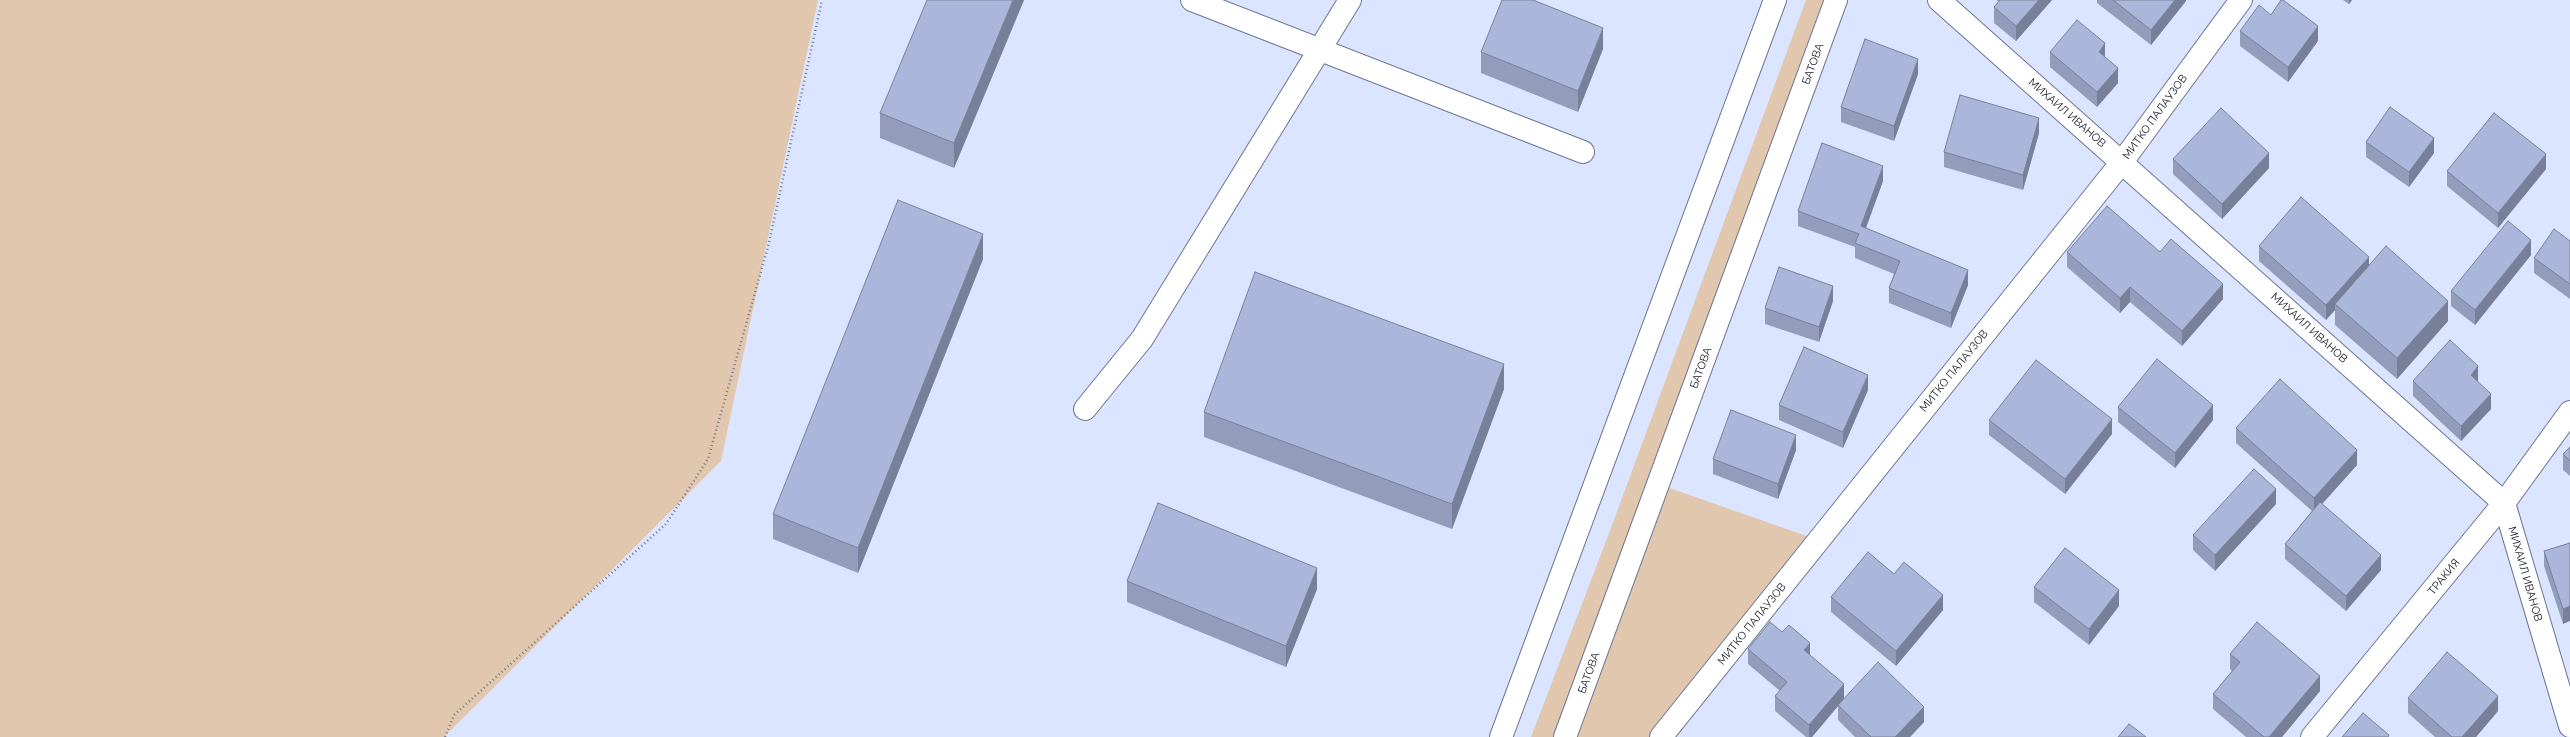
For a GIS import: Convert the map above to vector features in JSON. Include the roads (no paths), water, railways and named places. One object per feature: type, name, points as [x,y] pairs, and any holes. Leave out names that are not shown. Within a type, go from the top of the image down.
[{"type":"street","points":[[1192,0],[1583,152]]},
{"type":"street","points":[[1084,408],[1142,339],[1350,0]]},
{"type":"street","points":[[1501,737],[1775,0]]},
{"type":"street","name":"БАТОВА","points":[[1565,737],[1836,0]]},
{"type":"street","name":"МИХАИЛ ИВАНОВ","points":[[1939,0],[2504,503],[2570,726]]},
{"type":"street","name":"МИТКО ПАЛАУЗОВ","points":[[1661,737],[2122,162],[2241,0]]},
{"type":"street","name":"ТРАКИЯ","points":[[2312,737],[2504,503],[2570,412]]}]
